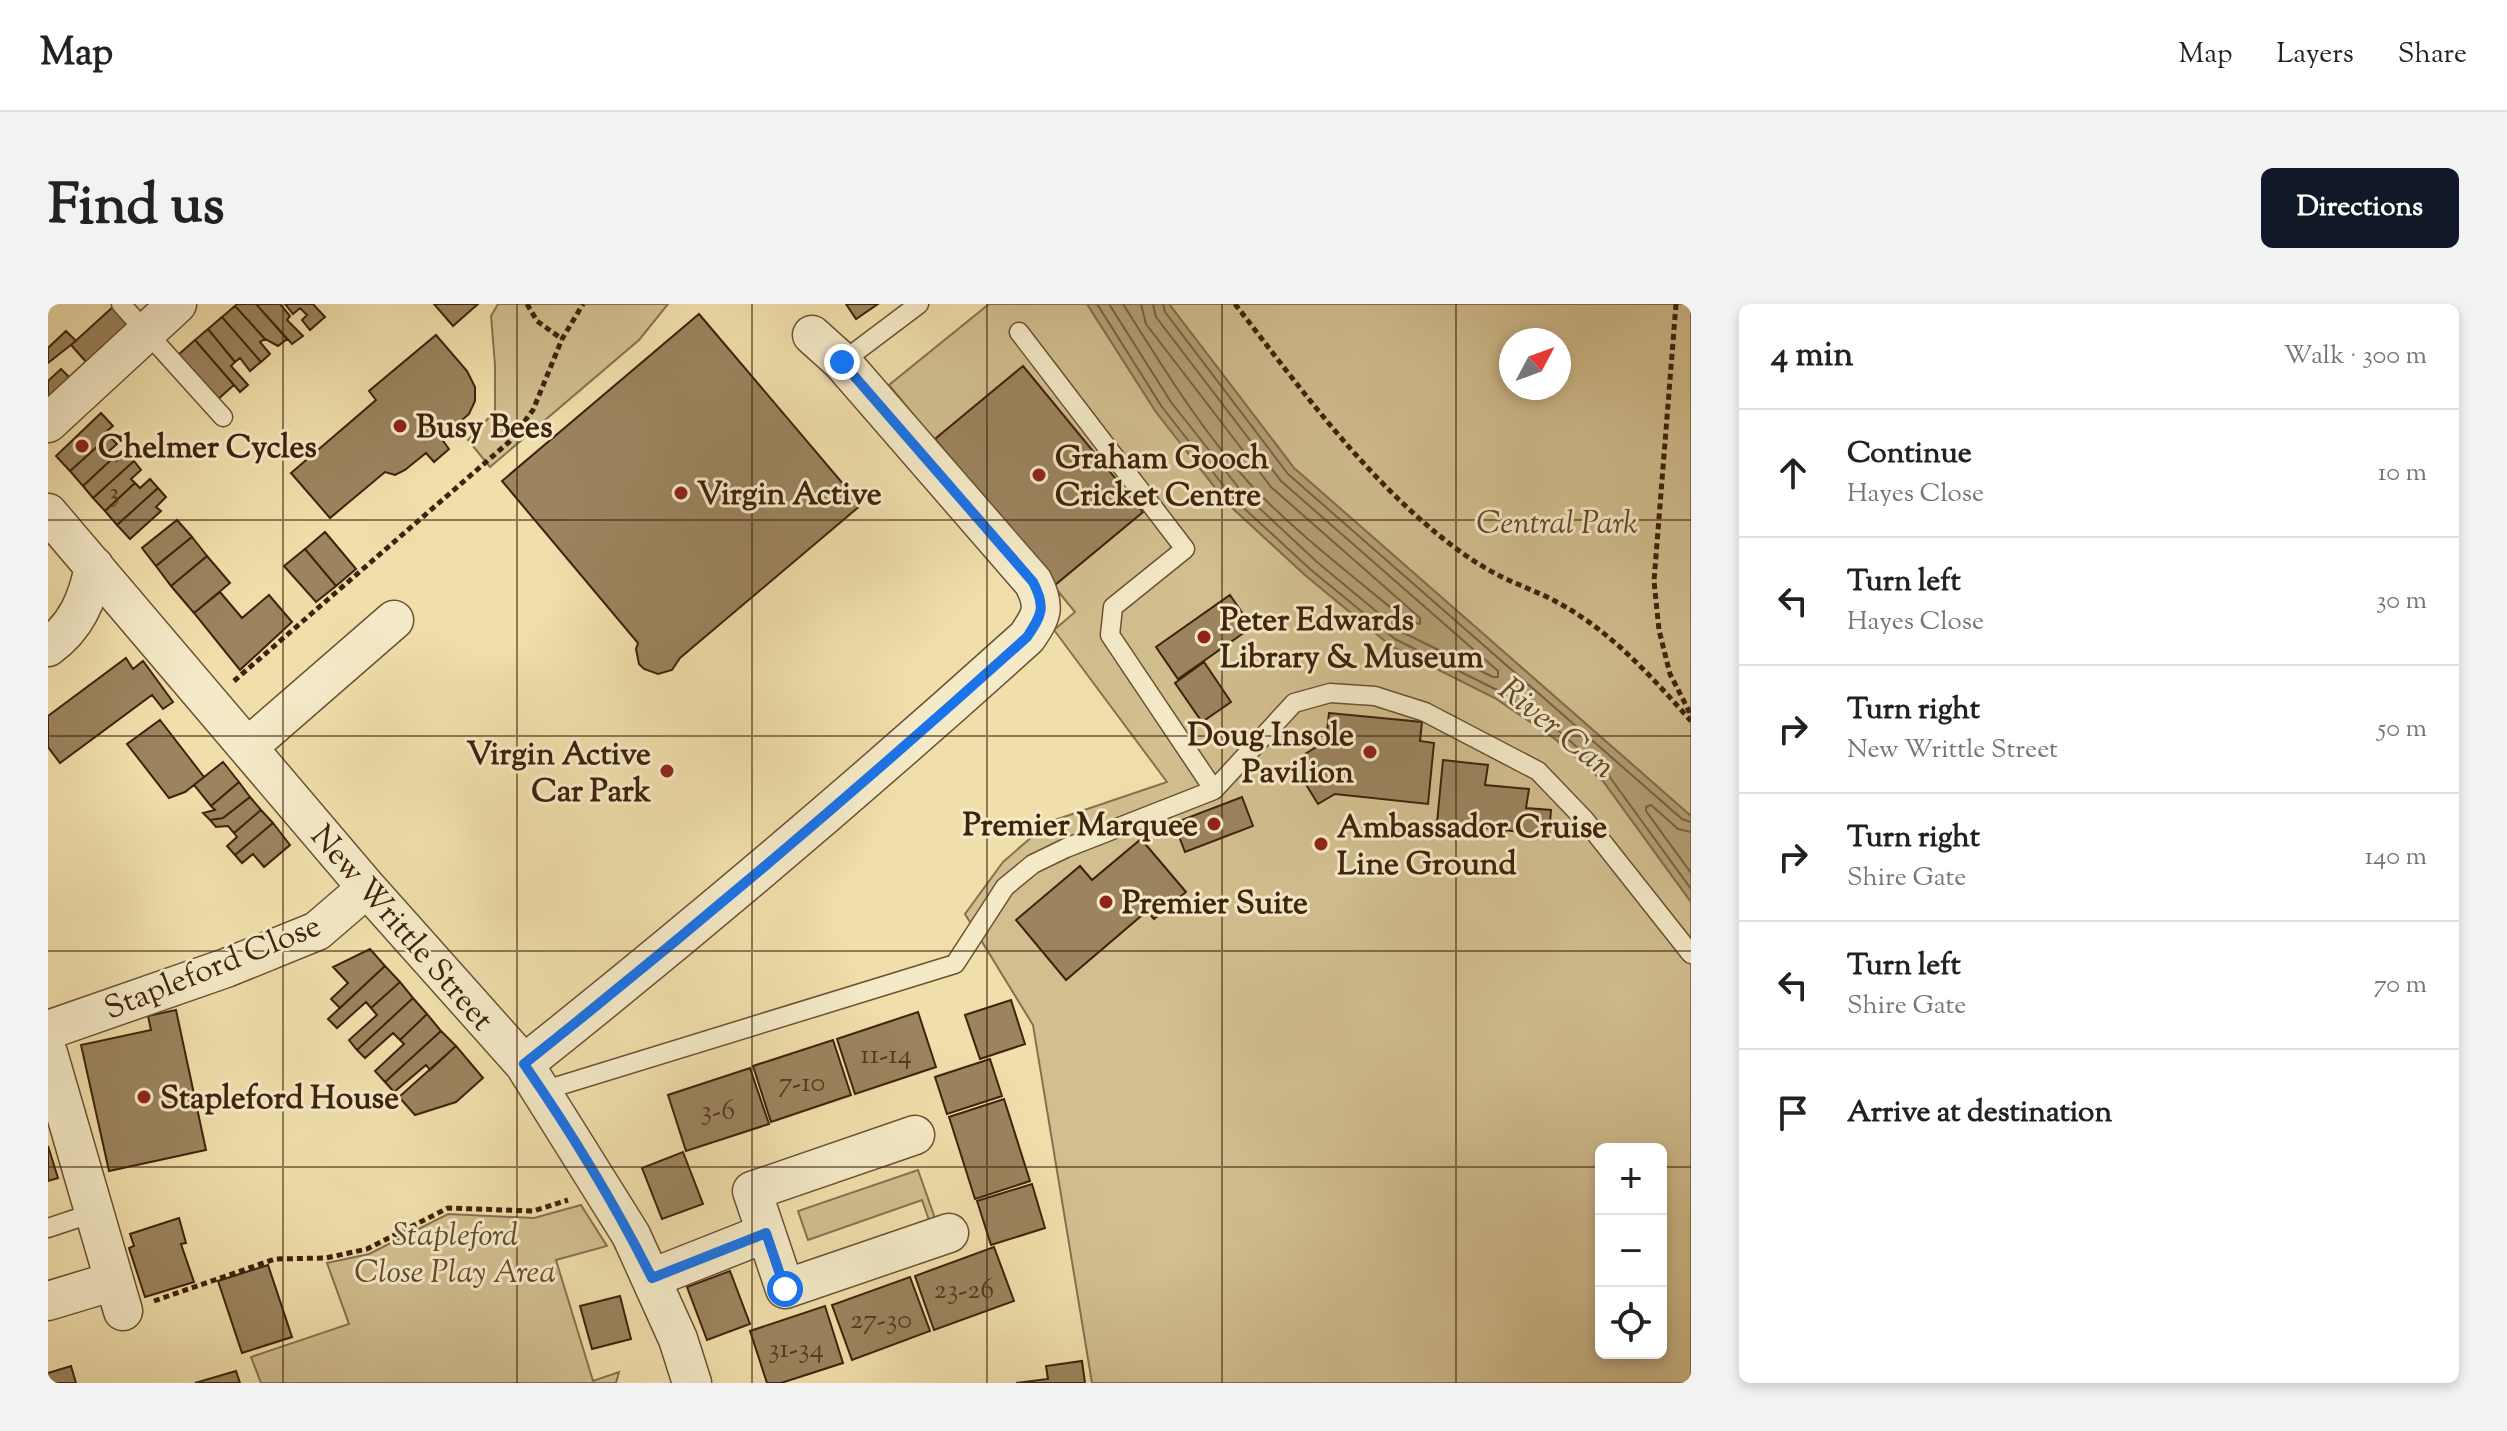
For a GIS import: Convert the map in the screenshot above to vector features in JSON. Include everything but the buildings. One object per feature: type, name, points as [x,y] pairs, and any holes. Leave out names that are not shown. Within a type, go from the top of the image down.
[{"type":"street","points":[[48,423],[177,304]]},
{"type":"street","points":[[533,1078],[738,891],[1027,637],[1040,618],[1042,599],[1033,582],[842,362],[812,335]]},
{"type":"street","name":"New Writtle Street","points":[[48,513],[533,1078],[631,1235],[678,1339],[692,1383]]},
{"type":"street","points":[[55,641],[89,593],[94,566]]},
{"type":"street","points":[[248,747],[394,620]]},
{"type":"street","points":[[55,641],[105,622],[143,625]]},
{"type":"street","name":"Stapleford Close","points":[[48,1030],[226,968],[317,931],[367,888]]},
{"type":"street","points":[[48,1053],[118,1296],[48,1301]]},
{"type":"street","points":[[915,1135],[752,1191],[785,1289],[949,1233]]},
{"type":"street","points":[[652,1278],[766,1233]]},
{"type":"lane","points":[[121,304],[223,417]]},
{"type":"lane","points":[[842,362],[919,304]]},
{"type":"lane","points":[[1019,332],[1185,549],[1113,607],[1110,635],[1214,790]]},
{"type":"lane","points":[[533,1078],[955,964],[1005,887],[1033,864],[1214,790],[1294,703],[1330,693],[1375,696],[1425,712],[1538,771],[1585,820],[1691,954]]},
{"type":"lane","points":[[48,1228],[93,1213]]},
{"type":"path","points":[[527,304],[537,321],[562,339]]},
{"type":"path","points":[[209,703],[509,442],[533,410],[562,339],[583,304]]},
{"type":"path","points":[[1235,304],[1380,483],[1437,534],[1497,575],[1556,602],[1608,635],[1691,721]]},
{"type":"path","points":[[1676,304],[1654,581],[1659,630],[1670,674],[1691,715]]},
{"type":"path","points":[[118,1296],[275,1259],[326,1258],[367,1249],[448,1208],[533,1211],[603,1189]]},
{"type":"green space","points":[[498,304],[668,304],[639,340],[490,467],[468,440],[495,411],[491,316]]},
{"type":"green space","name":"Ambassador Cruise Line Ground","points":[[989,304],[1087,304],[1156,412],[1228,504],[1305,575],[1391,646],[1495,698],[1554,738],[1603,781],[1691,902],[1691,1383],[1092,1383],[1033,1025],[965,914],[1003,862],[1049,822],[1167,782],[1054,630],[1075,612],[889,385]]},
{"type":"green space","name":"Central Park","points":[[1169,304],[1691,304],[1691,816],[1294,468]]},
{"type":"green space","points":[[918,1170],[937,1224],[931,1226],[922,1200],[808,1240],[798,1211]]},
{"type":"green space","name":"Stapleford Close Play Area","points":[[581,1205],[607,1246],[556,1260],[593,1381],[619,1372],[616,1383],[261,1383],[251,1357],[349,1324],[327,1263],[369,1254],[448,1214],[534,1218]]},
{"type":"water","name":"River Can","points":[[1087,304],[1169,304],[1294,468],[1691,816],[1691,902],[1603,781],[1554,738],[1495,698],[1391,646],[1305,575],[1228,504],[1156,412]]},
{"type":"place","name":"Busy Bees","points":[[400,426]]},
{"type":"place","name":"Chelmer Cycles","points":[[82,446]]},
{"type":"place","name":"Graham Gooch Cricket Centre","points":[[1039,475]]},
{"type":"place","name":"Virgin Active","points":[[681,493]]},
{"type":"place","name":"Peter Edwards Library & Museum","points":[[1204,637]]},
{"type":"place","name":"Doug Insole Pavilion","points":[[1370,752]]},
{"type":"place","name":"Virgin Active Car Park","points":[[667,771]]},
{"type":"place","name":"Premier Marquee","points":[[1214,824]]},
{"type":"place","name":"Ambassador Cruise Line Ground","points":[[1321,844]]},
{"type":"place","name":"Premier Suite","points":[[1106,902]]},
{"type":"place","name":"Stapleford House","points":[[144,1097]]},
{"type":"route","points":[[785,1289],[766,1233],[652,1278],[631,1235],[524,1064],[738,891],[886,764],[1027,637],[1040,618],[1042,599],[1033,582],[842,362]]}]
